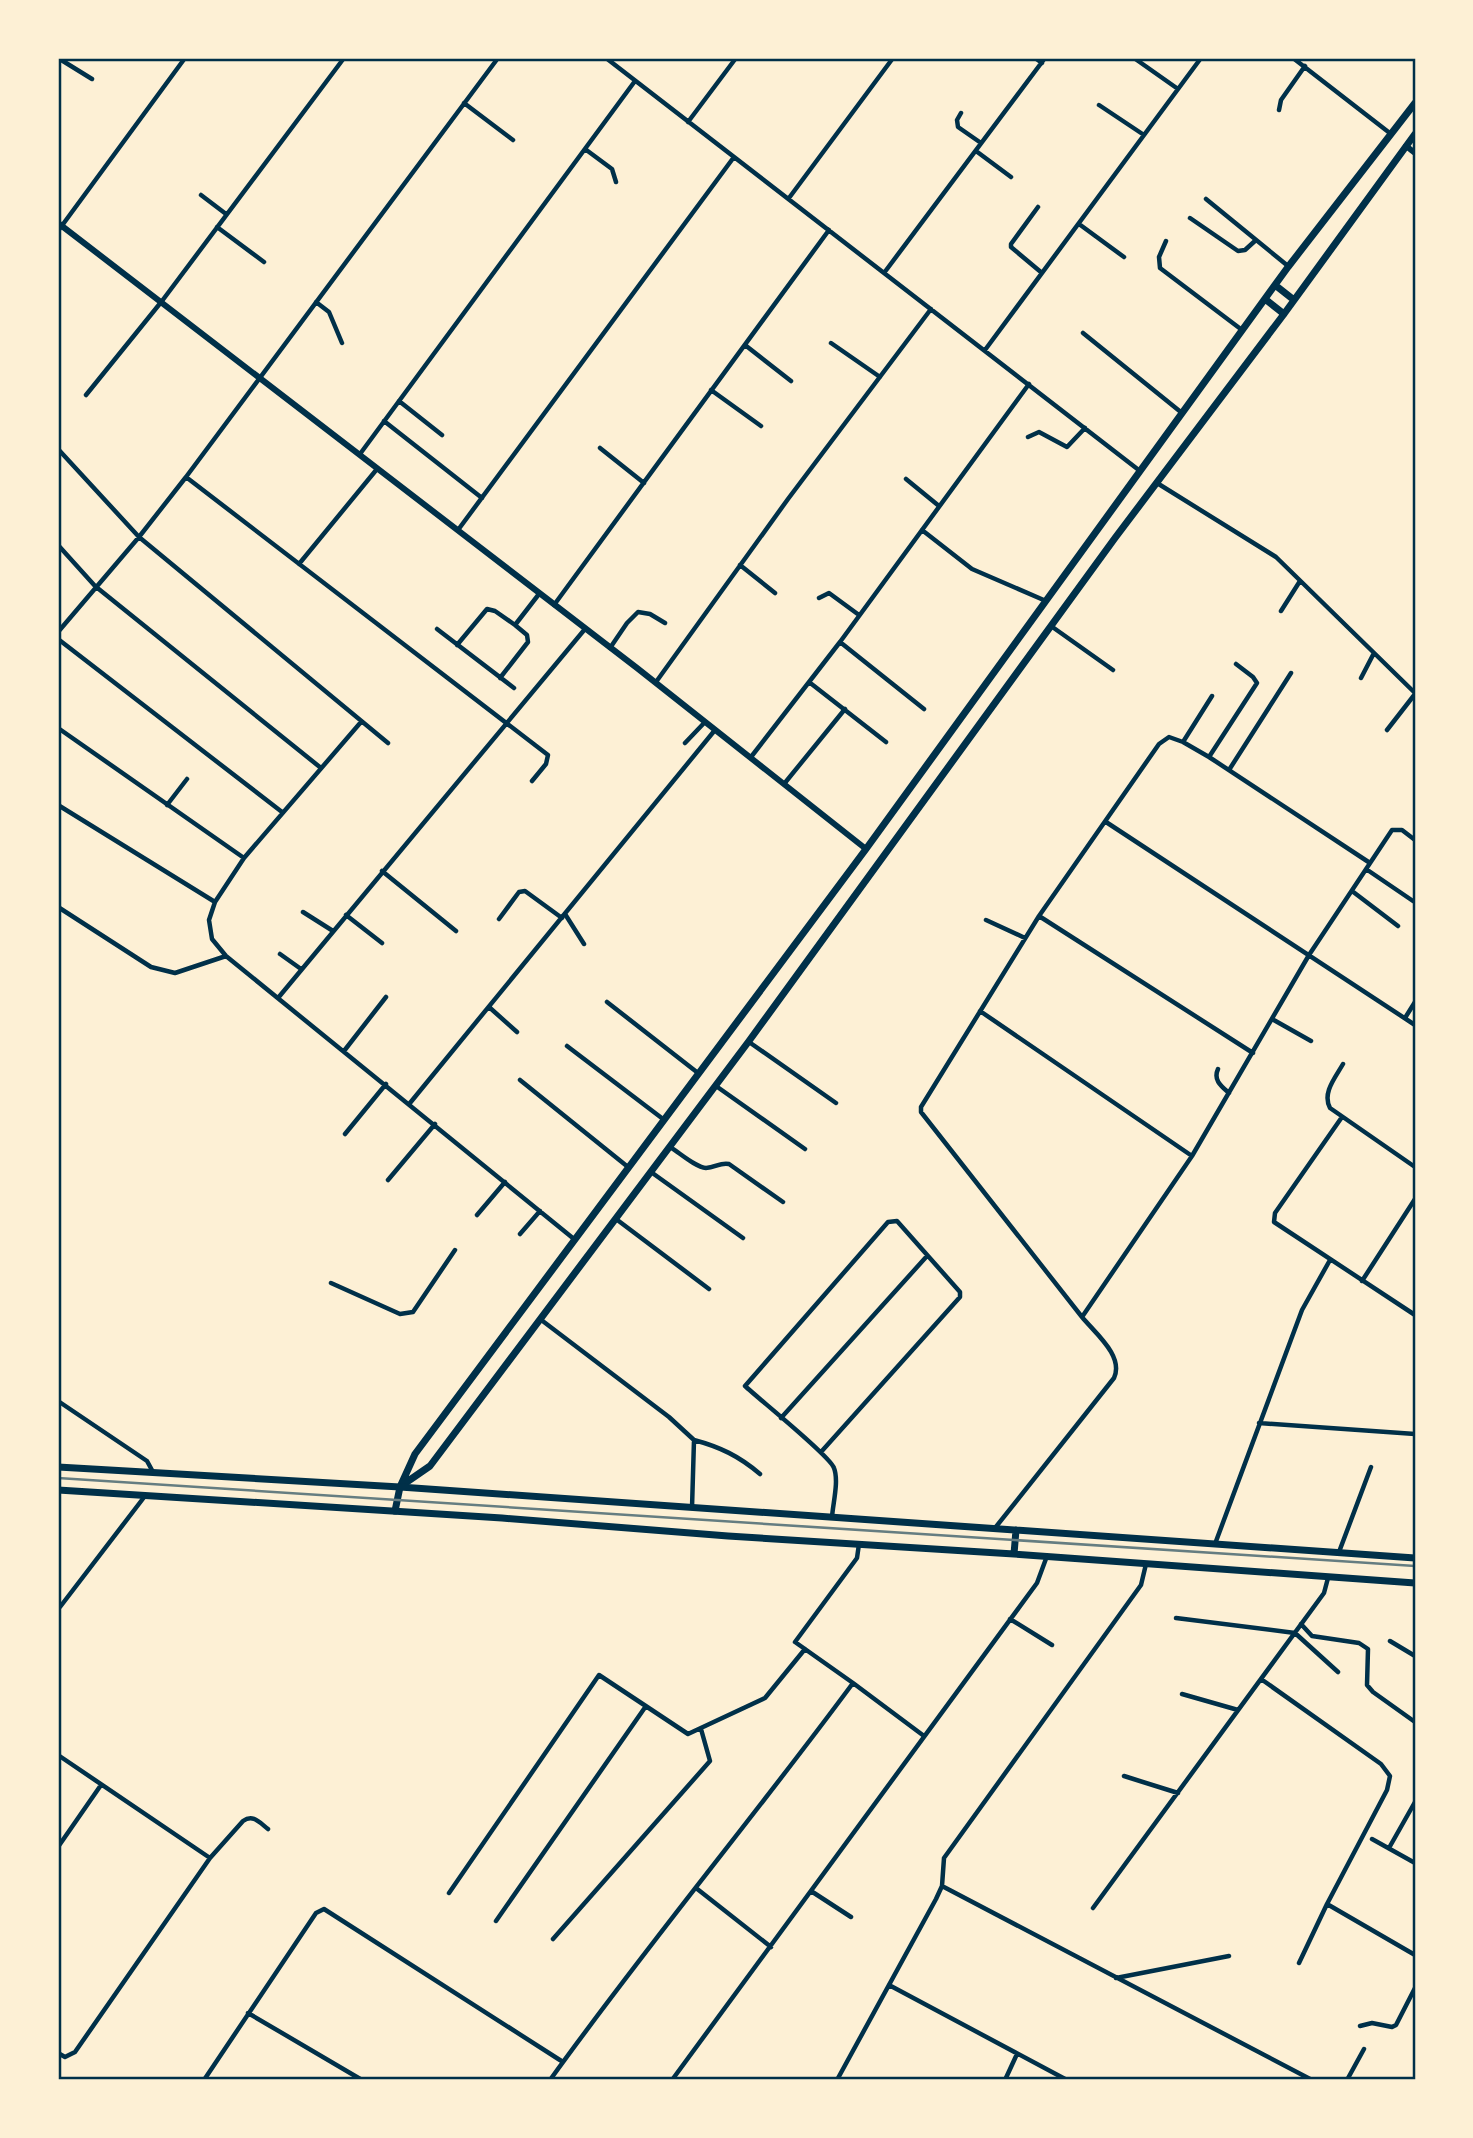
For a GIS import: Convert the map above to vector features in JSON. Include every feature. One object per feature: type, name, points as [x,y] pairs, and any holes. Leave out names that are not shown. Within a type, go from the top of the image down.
[{"type":"main road","points":[[396,1511],[400,1487],[415,1454],[866,849],[1288,267],[1415,103]]},
{"type":"main road","points":[[400,1487],[430,1466],[716,1086],[1051,626],[1415,134]]},
{"type":"main road","points":[[1275,285],[1294,300]]},
{"type":"main road","points":[[1265,299],[1284,314]]},
{"type":"main road","points":[[1141,471],[1156,483]]},
{"type":"main road","points":[[866,849],[880,861]]},
{"type":"main road","points":[[58,1467],[400,1487],[1415,1558]]},
{"type":"main road","points":[[58,1490],[396,1511],[1415,1583]]},
{"type":"main road","points":[[1014,1554],[1016,1530]]},
{"type":"street","points":[[58,58],[92,79]]},
{"type":"street","points":[[86,395],[162,301],[344,58]]},
{"type":"street","points":[[58,632],[186,477],[498,58]]},
{"type":"street","points":[[606,58],[1141,471]]},
{"type":"street","points":[[688,122],[736,58]]},
{"type":"street","points":[[789,198],[893,58]]},
{"type":"street","points":[[884,273],[1043,60],[1035,58]]},
{"type":"street","points":[[1134,58],[1178,89]]},
{"type":"street","points":[[985,350],[1200,58]]},
{"type":"street","points":[[1293,58],[1392,135]]},
{"type":"street","points":[[58,231],[60,224],[182,59]]},
{"type":"street","points":[[1279,110],[1281,100],[1305,66]]},
{"type":"street","points":[[360,454],[635,81]]},
{"type":"street","points":[[464,103],[513,140]]},
{"type":"street","points":[[1099,105],[1143,135]]},
{"type":"street","points":[[961,113],[957,120],[958,127],[981,143]]},
{"type":"street","points":[[1406,146],[1415,153]]},
{"type":"street","points":[[585,149],[612,169],[615,183]]},
{"type":"street","points":[[976,150],[1011,177]]},
{"type":"street","points":[[458,530],[734,157]]},
{"type":"street","points":[[201,195],[226,214]]},
{"type":"street","points":[[1206,199],[1288,267]]},
{"type":"street","points":[[1038,207],[1010,244],[1042,273]]},
{"type":"street","points":[[1190,218],[1238,251],[1245,250],[1256,240]]},
{"type":"street","points":[[60,224],[656,682],[866,849]]},
{"type":"street","points":[[1079,224],[1124,257]]},
{"type":"street","points":[[217,228],[264,261]]},
{"type":"street","points":[[554,606],[829,230]]},
{"type":"street","points":[[1167,241],[1159,257],[1160,268],[1242,330]]},
{"type":"street","points":[[316,302],[329,313],[342,343]]},
{"type":"street","points":[[656,682],[931,309]]},
{"type":"street","points":[[1083,333],[1182,413]]},
{"type":"street","points":[[831,343],[880,377]]},
{"type":"street","points":[[745,345],[791,381]]},
{"type":"street","points":[[751,757],[840,642],[1030,384]]},
{"type":"street","points":[[711,390],[761,426]]},
{"type":"street","points":[[398,401],[442,435]]},
{"type":"street","points":[[384,421],[482,498]]},
{"type":"street","points":[[1028,438],[1040,432],[1070,447],[1085,428]]},
{"type":"street","points":[[600,447],[644,482]]},
{"type":"street","points":[[58,449],[139,537],[388,743]]},
{"type":"street","points":[[299,564],[378,468]]},
{"type":"street","points":[[186,477],[548,755],[546,764],[532,781]]},
{"type":"street","points":[[906,480],[939,506]]},
{"type":"street","points":[[1156,483],[1261,546],[1415,694],[1387,730]]},
{"type":"street","points":[[922,530],[972,569],[1046,601]]},
{"type":"street","points":[[58,545],[95,586],[321,768]]},
{"type":"street","points":[[740,565],[775,593]]},
{"type":"street","points":[[1281,611],[1300,581]]},
{"type":"street","points":[[819,598],[830,593],[859,615]]},
{"type":"street","points":[[515,625],[539,594]]},
{"type":"street","points":[[457,645],[487,609],[495,611],[515,625],[529,638],[500,678]]},
{"type":"street","points":[[610,648],[638,612],[650,614],[665,623]]},
{"type":"street","points":[[1051,626],[1113,670]]},
{"type":"street","points":[[437,629],[514,688]]},
{"type":"street","points":[[278,998],[585,629]]},
{"type":"street","points":[[58,639],[282,811]]},
{"type":"street","points":[[840,642],[924,709]]},
{"type":"street","points":[[1361,678],[1374,653]]},
{"type":"street","points":[[1209,757],[1256,683],[1253,677],[1236,664]]},
{"type":"street","points":[[1229,770],[1291,673]]},
{"type":"street","points":[[809,682],[886,741]]},
{"type":"street","points":[[1183,742],[1212,696]]},
{"type":"street","points":[[784,784],[845,709]]},
{"type":"street","points":[[361,722],[244,858],[215,902],[209,920],[212,939],[226,956],[575,1240]]},
{"type":"street","points":[[685,743],[705,722]]},
{"type":"street","points":[[58,729],[244,858]]},
{"type":"street","points":[[410,1104],[716,730]]},
{"type":"street","points":[[994,1529],[1114,1378],[1118,1369],[1115,1358],[921,1112],[921,1107],[1039,916],[1159,744],[1168,737],[1209,757],[1370,863]]},
{"type":"street","points":[[167,805],[187,779]]},
{"type":"street","points":[[58,805],[215,902]]},
{"type":"street","points":[[1106,822],[1415,1025]]},
{"type":"street","points":[[1082,1317],[1192,1156],[1309,955],[1392,830],[1402,830],[1415,840]]},
{"type":"street","points":[[1366,869],[1413,901]]},
{"type":"street","points":[[382,871],[456,930]]},
{"type":"street","points":[[499,919],[519,892],[525,891],[564,916],[584,944]]},
{"type":"street","points":[[1352,891],[1398,926]]},
{"type":"street","points":[[58,907],[151,967],[175,973],[226,956]]},
{"type":"street","points":[[303,912],[333,931]]},
{"type":"street","points":[[346,915],[382,943]]},
{"type":"street","points":[[1039,916],[1253,1053]]},
{"type":"street","points":[[986,920],[1025,938]]},
{"type":"street","points":[[280,954],[301,969]]},
{"type":"street","points":[[344,1051],[386,997]]},
{"type":"street","points":[[607,1002],[698,1074]]},
{"type":"street","points":[[1405,1018],[1415,1002]]},
{"type":"street","points":[[489,1007],[517,1032]]},
{"type":"street","points":[[980,1011],[1192,1156]]},
{"type":"street","points":[[1272,1019],[1311,1041]]},
{"type":"street","points":[[749,1041],[836,1102]]},
{"type":"street","points":[[567,1046],[664,1120]]},
{"type":"street","points":[[1343,1064],[1328,1091],[1326,1101],[1330,1108],[1415,1167]]},
{"type":"street","points":[[1218,1069],[1216,1080],[1229,1093]]},
{"type":"street","points":[[520,1080],[629,1168]]},
{"type":"street","points":[[345,1134],[386,1084]]},
{"type":"street","points":[[716,1086],[805,1149]]},
{"type":"street","points":[[1342,1117],[1275,1213],[1274,1222],[1415,1315]]},
{"type":"street","points":[[388,1180],[435,1124]]},
{"type":"street","points":[[670,1146],[702,1167],[729,1164],[783,1202]]},
{"type":"street","points":[[651,1171],[743,1238]]},
{"type":"street","points":[[477,1215],[505,1182]]},
{"type":"street","points":[[1362,1281],[1415,1199]]},
{"type":"street","points":[[520,1234],[540,1211]]},
{"type":"street","points":[[615,1219],[709,1289]]},
{"type":"street","points":[[821,1452],[960,1297],[960,1292],[897,1221],[888,1222],[744,1386],[830,1461],[835,1470],[832,1518]]},
{"type":"street","points":[[331,1283],[407,1314],[413,1312],[455,1250]]},
{"type":"street","points":[[781,1418],[927,1256]]},
{"type":"street","points":[[1215,1544],[1302,1310],[1329,1260]]},
{"type":"street","points":[[540,1319],[694,1440],[741,1457],[760,1474]]},
{"type":"street","points":[[58,1401],[147,1461],[153,1472]]},
{"type":"street","points":[[1259,1423],[1415,1434]]},
{"type":"street","points":[[692,1508],[694,1440]]},
{"type":"street","points":[[1339,1553],[1343,1536],[1371,1467]]},
{"type":"street","points":[[60,1607],[146,1496]]},
{"type":"street","points":[[859,1544],[857,1558],[795,1642],[924,1735]]},
{"type":"street","points":[[672,2080],[1041,1576],[1047,1556]]},
{"type":"street","points":[[836,2080],[942,1886],[944,1858],[1141,1585],[1146,1564]]},
{"type":"street","points":[[1093,1908],[1324,1593],[1328,1578]]},
{"type":"street","points":[[1176,1618],[1295,1633],[1338,1672]]},
{"type":"street","points":[[1010,1619],[1052,1646]]},
{"type":"street","points":[[1301,1625],[1312,1636],[1359,1643],[1368,1649],[1367,1685],[1415,1721]]},
{"type":"street","points":[[1390,1640],[1415,1656]]},
{"type":"street","points":[[449,1893],[599,1675],[688,1734],[765,1698],[805,1649]]},
{"type":"street","points":[[1261,1679],[1381,1765],[1390,1776],[1387,1790],[1299,1963]]},
{"type":"street","points":[[550,2080],[614,1992],[853,1683]]},
{"type":"street","points":[[1182,1694],[1238,1710]]},
{"type":"street","points":[[496,1921],[646,1706]]},
{"type":"street","points":[[553,1939],[710,1761],[701,1729]]},
{"type":"street","points":[[58,1755],[210,1858]]},
{"type":"street","points":[[1124,1776],[1178,1793]]},
{"type":"street","points":[[58,1847],[101,1785]]},
{"type":"street","points":[[1389,1848],[1415,1802]]},
{"type":"street","points":[[58,2053],[65,2057],[75,2052],[210,1858],[248,1818],[253,1818],[268,1829]]},
{"type":"street","points":[[1372,1839],[1415,1863]]},
{"type":"street","points":[[942,1886],[1312,2080]]},
{"type":"street","points":[[696,1888],[771,1947]]},
{"type":"street","points":[[811,1891],[850,1917]]},
{"type":"street","points":[[1327,1904],[1415,1955]]},
{"type":"street","points":[[204,2080],[316,1913],[324,1909],[563,2062]]},
{"type":"street","points":[[1115,1978],[1228,1956]]},
{"type":"street","points":[[889,1985],[1068,2080]]},
{"type":"street","points":[[1360,2026],[1372,2023],[1392,2027],[1396,2025],[1415,1988]]},
{"type":"street","points":[[248,2013],[362,2080]]},
{"type":"street","points":[[1347,2080],[1352,2076],[1364,2049]]},
{"type":"street","points":[[1005,2080],[1017,2054]]},
{"type":"railway","points":[[58,1478],[1415,1566]]}]
